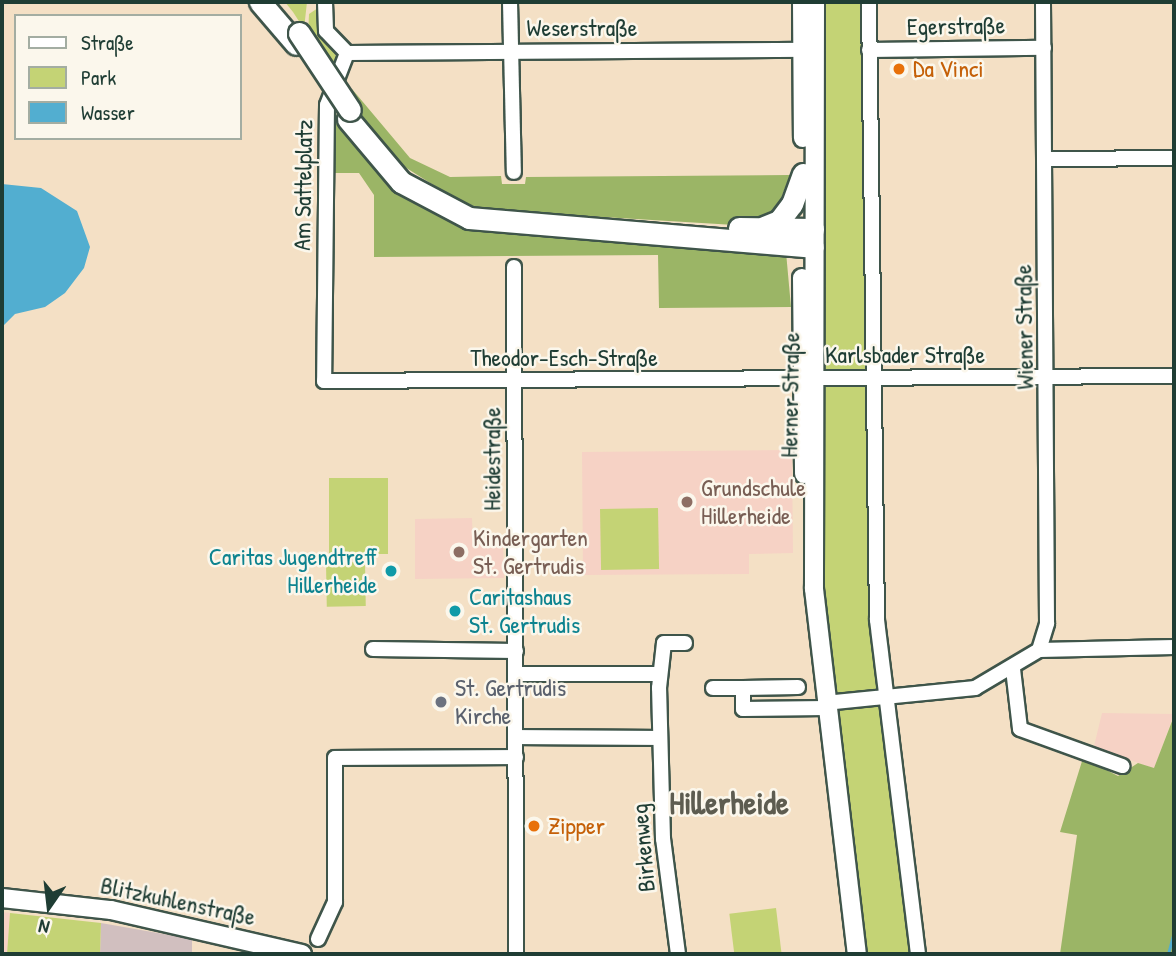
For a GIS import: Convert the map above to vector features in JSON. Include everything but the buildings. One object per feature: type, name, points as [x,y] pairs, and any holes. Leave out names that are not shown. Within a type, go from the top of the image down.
[{"type":"highway","points":[[273,2],[349,114],[401,182],[469,218],[808,238]]},
{"type":"highway","points":[[349,114],[402,173],[463,206],[535,219],[751,229],[808,238]]},
{"type":"highway","points":[[751,229],[779,221],[803,174]]},
{"type":"main road","name":"Herner Straße","points":[[803,2],[809,50],[808,238],[811,377],[805,576],[857,954]]},
{"type":"main road","name":"Herner Straße","points":[[808,238],[803,174],[809,50],[815,2]]},
{"type":"main road","name":"Herner Straße","points":[[823,707],[849,954]]},
{"type":"main road","name":"Blitzkuhlenstraße","points":[[2,898],[110,910],[302,954]]},
{"type":"street","points":[[325,2],[326,31],[347,53]]},
{"type":"street","points":[[510,2],[514,172]]},
{"type":"street","points":[[869,2],[875,377],[873,537],[885,699],[918,954]]},
{"type":"street","name":"Wiener Straße","points":[[1039,650],[1047,623],[1048,378],[1043,2]]},
{"type":"street","name":"Egerstraße","points":[[869,50],[1044,48]]},
{"type":"street","name":"Weserstraße","points":[[347,53],[809,50]]},
{"type":"street","name":"Am Sattelplatz","points":[[324,381],[327,105],[347,53]]},
{"type":"street","points":[[1045,159],[1174,158]]},
{"type":"street","name":"Heidestraße","points":[[514,267],[516,954]]},
{"type":"street","name":"Karlsbader Straße","points":[[811,377],[1174,376]]},
{"type":"street","name":"Theodor-Esch-Straße","points":[[324,381],[515,382],[811,377]]},
{"type":"street","name":"Birkenweg","points":[[678,954],[659,738],[660,674],[664,643],[685,643]]},
{"type":"street","points":[[743,688],[743,709],[823,707],[964,691],[1013,669],[1039,650],[1174,647]]},
{"type":"street","points":[[373,649],[516,651]]},
{"type":"street","points":[[1013,669],[1020,729],[1122,766]]},
{"type":"street","points":[[516,674],[660,674]]},
{"type":"street","points":[[713,688],[798,687]]},
{"type":"street","points":[[517,737],[659,738]]},
{"type":"street","points":[[318,939],[335,902],[335,758],[516,757]]},
{"type":"shaded area","name":"Grundschule Hillerheide","points":[[792,450],[793,553],[749,554],[749,574],[583,575],[582,452]]},
{"type":"shaded area","name":"Kindergarten St. Gertrudis","points":[[472,518],[473,541],[503,541],[504,578],[415,579],[415,519]]},
{"type":"shaded area","points":[[1102,713],[1174,714],[1154,769],[1094,746]]},
{"type":"shaded area","points":[[2,912],[10,913],[7,954],[2,954]]},
{"type":"shaded area","points":[[101,923],[192,939],[192,954],[100,954]]},
{"type":"green space","points":[[285,2],[307,2],[304,29],[293,12]]},
{"type":"green space","points":[[821,2],[864,2],[869,579],[913,954],[862,954],[832,727],[816,502],[825,438]]},
{"type":"green space","points":[[318,8],[337,59],[336,76],[308,36],[309,14]]},
{"type":"green space","points":[[352,89],[410,158],[450,177],[501,176],[502,184],[525,184],[526,177],[790,175],[776,211],[751,226],[489,210],[462,203],[400,164],[366,124],[345,91]]},
{"type":"green space","points":[[334,112],[424,205],[786,252],[791,307],[659,308],[658,255],[374,257],[374,195],[359,173],[331,173]]},
{"type":"green space","points":[[329,478],[388,478],[388,554],[329,554]]},
{"type":"green space","points":[[658,508],[659,569],[601,570],[600,509]]},
{"type":"green space","points":[[365,562],[366,606],[327,607],[326,563]]},
{"type":"green space","points":[[1174,716],[1174,954],[1060,954],[1077,835],[1060,832],[1083,758],[1118,776],[1138,763],[1154,768]]},
{"type":"green space","points":[[776,908],[782,954],[734,954],[729,914]]},
{"type":"green space","points":[[10,913],[101,923],[100,954],[7,954]]},
{"type":"water","points":[[2,184],[41,188],[77,211],[90,247],[84,268],[65,293],[45,307],[15,314],[2,327]]},
{"type":"waterway","points":[[1168,954],[1174,931]]},
{"type":"place","name":"Da Vinci","points":[[899,69]]},
{"type":"place","name":"Grundschule Hillerheide","points":[[687,502]]},
{"type":"place","name":"Kindergarten St. Gertrudis","points":[[459,552]]},
{"type":"place","name":"Caritas Jugendtreff Hillerheide","points":[[391,571]]},
{"type":"place","name":"Caritashaus St. Gertrudis","points":[[455,611]]},
{"type":"place","name":"St. Gertrudis Kirche","points":[[441,702]]},
{"type":"place","name":"Zipper","points":[[534,826]]},
{"type":"district","name":"Hillerheide","points":[[729,803]]}]
